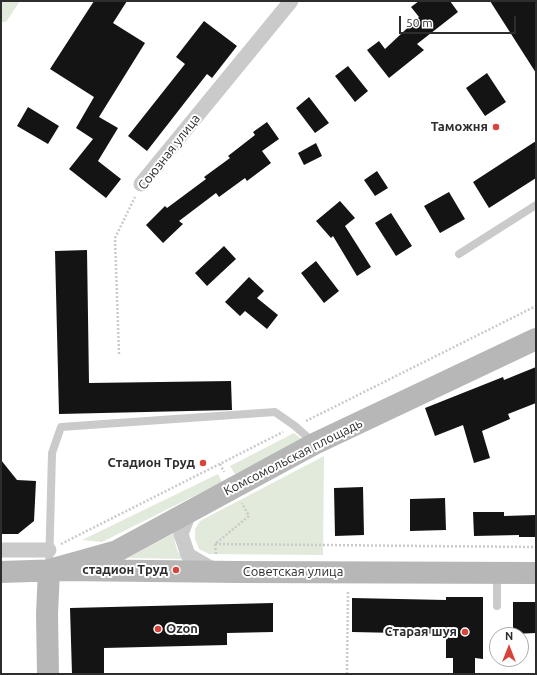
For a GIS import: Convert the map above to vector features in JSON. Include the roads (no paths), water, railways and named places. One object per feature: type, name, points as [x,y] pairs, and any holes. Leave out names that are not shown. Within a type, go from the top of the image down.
[{"type":"street","name":"Союзная улица","points":[[141,184],[292,1]]},
{"type":"street","name":"Комсомольская площадь","points":[[49,560],[117,551],[314,444],[536,339]]},
{"type":"street","points":[[190,511],[181,534],[188,555],[217,571]]},
{"type":"street","points":[[1,550],[49,560]]},
{"type":"street","points":[[1,572],[49,560]]},
{"type":"street","points":[[48,674],[47,614],[49,560]]},
{"type":"street","name":"Советская улица","points":[[49,560],[217,571],[536,573]]},
{"type":"lane","points":[[459,254],[536,205]]},
{"type":"lane","points":[[49,560],[52,452],[61,427],[275,412],[295,426],[314,444]]},
{"type":"lane","points":[[497,572],[497,606]]},
{"type":"place","name":"Таможня","points":[[496,127]]},
{"type":"place","name":"Стадион Труд","points":[[203,463]]},
{"type":"place","name":"стадион Труд","points":[[176,570]]},
{"type":"place","name":"Ozon","points":[[158,629]]},
{"type":"place","name":"Старая шуя","points":[[465,632]]}]
